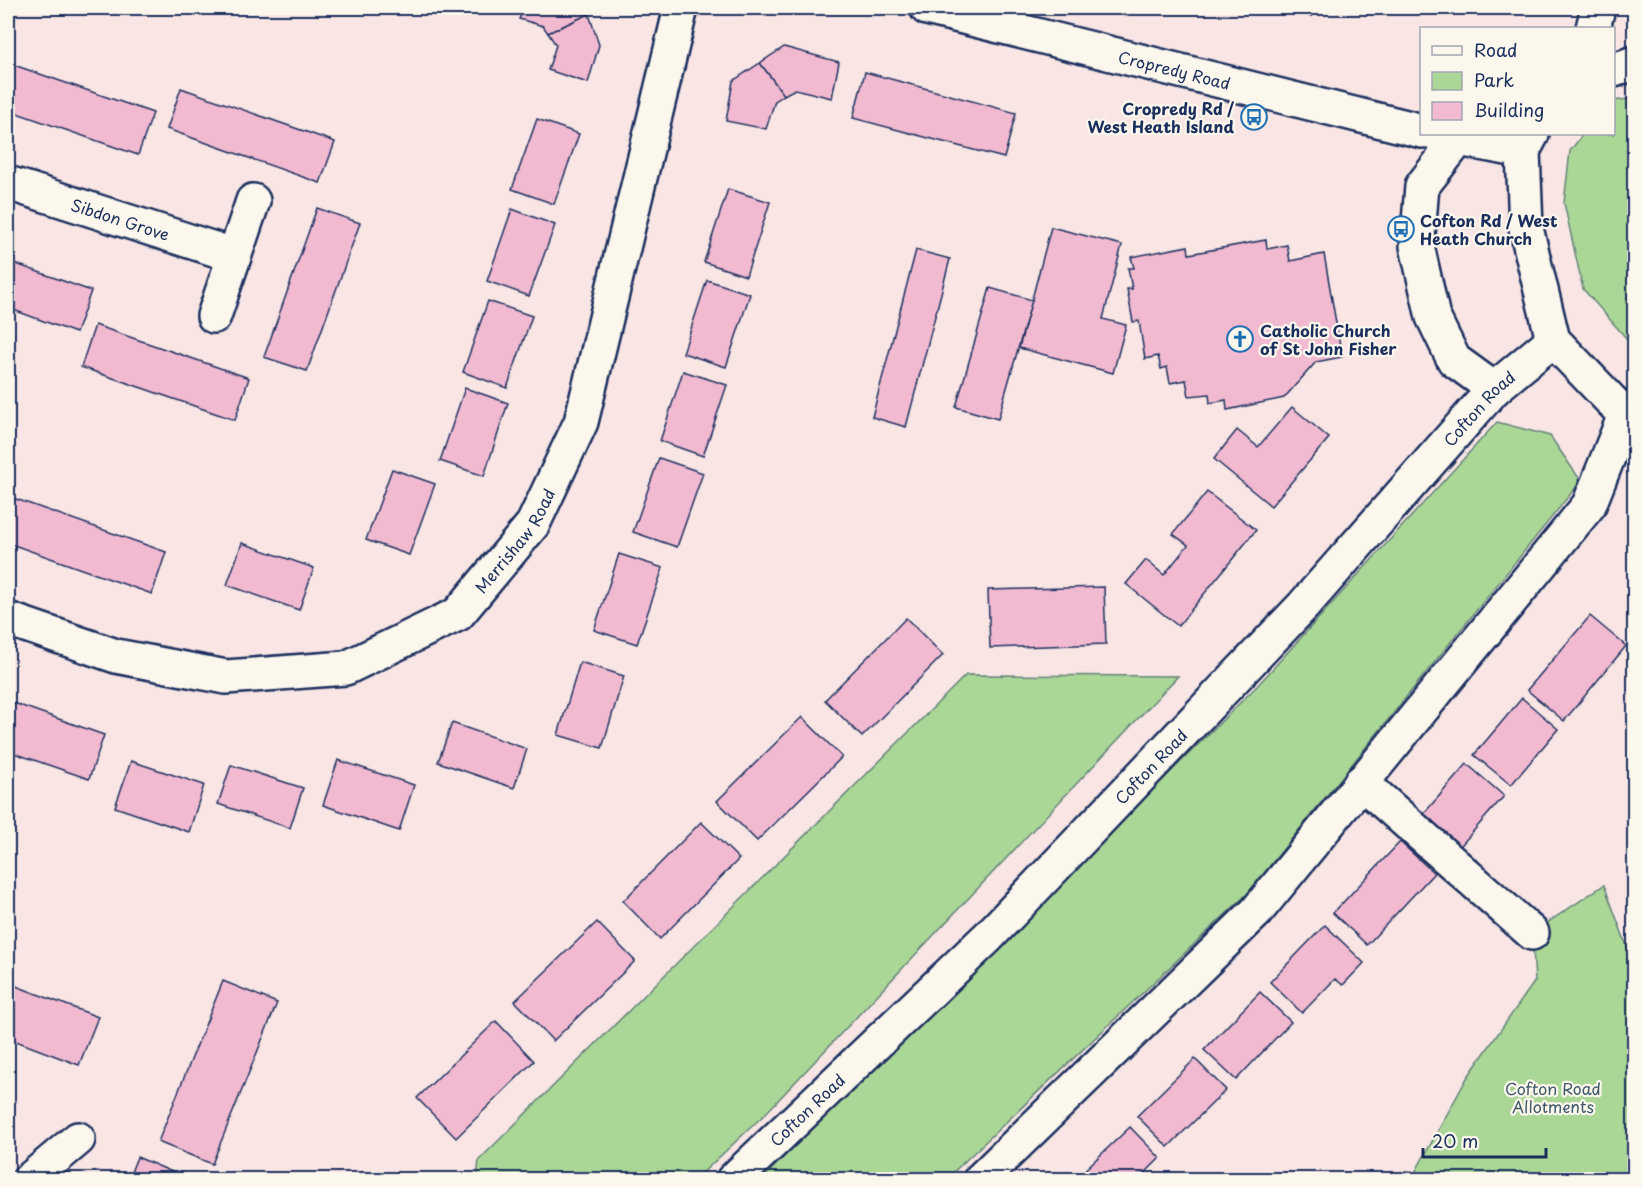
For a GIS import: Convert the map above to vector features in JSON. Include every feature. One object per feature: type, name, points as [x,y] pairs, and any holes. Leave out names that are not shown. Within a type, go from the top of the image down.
[{"type":"street","name":"Merrishaw Road","points":[[8,619],[116,656],[226,677],[346,668],[458,614],[534,524],[581,422],[681,8]]},
{"type":"street","name":"Cropredy Road","points":[[927,8],[1420,131]]},
{"type":"street","points":[[1593,27],[1598,8]]},
{"type":"street","points":[[1615,70],[1635,63]]},
{"type":"street","points":[[980,1179],[1256,912],[1360,782],[1589,505],[1630,415],[1553,340],[1526,228],[1527,142],[1445,137],[1422,186],[1417,246],[1433,317],[1454,360],[1494,389]]},
{"type":"street","name":"Sibdon Grove","points":[[8,183],[233,255]]},
{"type":"street","points":[[214,316],[253,201]]},
{"type":"street","name":"Cofton Road","points":[[734,1179],[990,936],[1303,606],[1494,389],[1553,340]]},
{"type":"street","points":[[1360,782],[1532,933]]},
{"type":"street","points":[[29,1179],[78,1139]]},
{"type":"street","points":[[8,1163],[22,1179]]},
{"type":"green space","points":[[1634,98],[1634,347],[1583,289],[1564,203],[1570,151],[1582,135],[1615,135],[1615,101]]},
{"type":"green space","points":[[1497,422],[1550,436],[1581,481],[1247,894],[946,1179],[761,1180],[1257,686]]},
{"type":"green space","points":[[966,675],[1178,676],[766,1113],[696,1179],[477,1179],[479,1160]]},
{"type":"green space","name":"Cofton Road Allotments","points":[[1604,885],[1634,965],[1634,1179],[1411,1180],[1467,1078],[1535,981],[1532,933]]},
{"type":"building","points":[[524,8],[585,8],[589,14],[548,33],[543,26],[519,19]]},
{"type":"building","points":[[1261,8],[1310,8],[1311,16]]},
{"type":"building","points":[[589,14],[599,45],[588,83],[548,70],[556,45],[548,33]]},
{"type":"building","points":[[784,47],[839,62],[832,98],[795,89],[784,95],[760,63]]},
{"type":"building","points":[[8,63],[153,113],[138,155],[8,110]]},
{"type":"building","points":[[760,63],[784,95],[775,101],[766,129],[726,121],[733,81]]},
{"type":"building","points":[[865,72],[1016,113],[1004,158],[853,118]]},
{"type":"building","points":[[181,88],[335,142],[320,183],[167,129]]},
{"type":"building","points":[[537,119],[579,134],[554,204],[512,189]]},
{"type":"building","points":[[728,189],[770,202],[746,276],[704,262]]},
{"type":"building","points":[[317,208],[360,223],[307,371],[264,357]]},
{"type":"building","points":[[512,209],[555,225],[529,296],[487,281]]},
{"type":"building","points":[[1051,227],[1122,245],[1103,319],[1126,325],[1113,373],[1019,348]]},
{"type":"building","name":"Catholic Church of St John Fisher","points":[[1266,240],[1267,249],[1287,245],[1290,261],[1324,254],[1342,357],[1316,362],[1284,398],[1227,410],[1226,400],[1210,403],[1209,394],[1189,396],[1186,380],[1170,383],[1167,367],[1161,369],[1158,356],[1145,359],[1139,321],[1133,322],[1127,289],[1132,289],[1128,268],[1134,268],[1131,257],[1188,246],[1189,254]]},
{"type":"building","points":[[916,250],[950,259],[906,427],[872,417]]},
{"type":"building","points":[[8,261],[91,291],[76,333],[8,308]]},
{"type":"building","points":[[707,280],[750,294],[726,367],[683,353]]},
{"type":"building","points":[[990,288],[1032,300],[998,419],[956,407]]},
{"type":"building","points":[[488,301],[532,316],[507,388],[463,372]]},
{"type":"building","points":[[95,325],[249,378],[235,420],[81,367]]},
{"type":"building","points":[[683,371],[727,385],[703,456],[660,441]]},
{"type":"building","points":[[465,388],[508,403],[484,476],[440,461]]},
{"type":"building","points":[[1292,407],[1329,438],[1271,506],[1214,459],[1237,430],[1258,447]]},
{"type":"building","points":[[659,458],[703,473],[677,547],[633,532]]},
{"type":"building","points":[[392,469],[435,484],[409,555],[366,540]]},
{"type":"building","points":[[1207,492],[1256,530],[1178,626],[1126,584],[1146,560],[1164,575],[1188,545],[1173,534]]},
{"type":"building","points":[[13,498],[166,552],[152,594],[8,543],[8,515]]},
{"type":"building","points":[[242,543],[314,568],[299,610],[227,585]]},
{"type":"building","points":[[1632,548],[1634,548],[1633,597]]},
{"type":"building","points":[[619,554],[663,568],[637,644],[594,630]]},
{"type":"building","points":[[1104,587],[1106,644],[990,648],[988,590]]},
{"type":"building","points":[[1590,616],[1626,646],[1564,721],[1527,690]]},
{"type":"building","points":[[906,618],[943,655],[862,737],[825,700]]},
{"type":"building","points":[[580,662],[624,676],[602,748],[558,735]]},
{"type":"building","points":[[1522,698],[1558,729],[1511,785],[1474,755]]},
{"type":"building","points":[[8,701],[104,735],[89,779],[8,751]]},
{"type":"building","points":[[802,717],[842,757],[757,841],[717,801]]},
{"type":"building","points":[[452,723],[527,749],[514,788],[438,762]]},
{"type":"building","points":[[338,760],[414,785],[399,831],[323,805]]},
{"type":"building","points":[[131,761],[204,785],[189,832],[115,807]]},
{"type":"building","points":[[1467,764],[1504,796],[1456,851],[1419,819]]},
{"type":"building","points":[[231,765],[303,788],[290,828],[218,804]]},
{"type":"building","points":[[701,822],[739,859],[660,939],[623,901]]},
{"type":"building","points":[[1400,842],[1434,873],[1367,945],[1333,913]]},
{"type":"building","points":[[597,922],[635,961],[553,1041],[515,1001]]},
{"type":"building","points":[[1325,925],[1364,963],[1343,985],[1335,979],[1302,1013],[1270,982]]},
{"type":"building","points":[[223,981],[277,1003],[212,1164],[158,1142]]},
{"type":"building","points":[[8,983],[98,1017],[79,1065],[8,1038]]},
{"type":"building","points":[[1260,992],[1291,1022],[1236,1080],[1204,1050]]},
{"type":"building","points":[[496,1021],[534,1061],[456,1138],[417,1098]]},
{"type":"building","points":[[1195,1059],[1226,1090],[1168,1147],[1137,1116]]},
{"type":"building","points":[[1130,1127],[1160,1158],[1138,1180],[1074,1180]]},
{"type":"building","points":[[137,1157],[191,1180],[128,1180]]},
{"type":"place","name":"Cropredy Rd / West Heath Island","points":[[1254,117]]},
{"type":"place","name":"Cofton Rd / West Heath Church","points":[[1401,229]]},
{"type":"place","name":"Catholic Church of St John Fisher","points":[[1240,339]]}]
